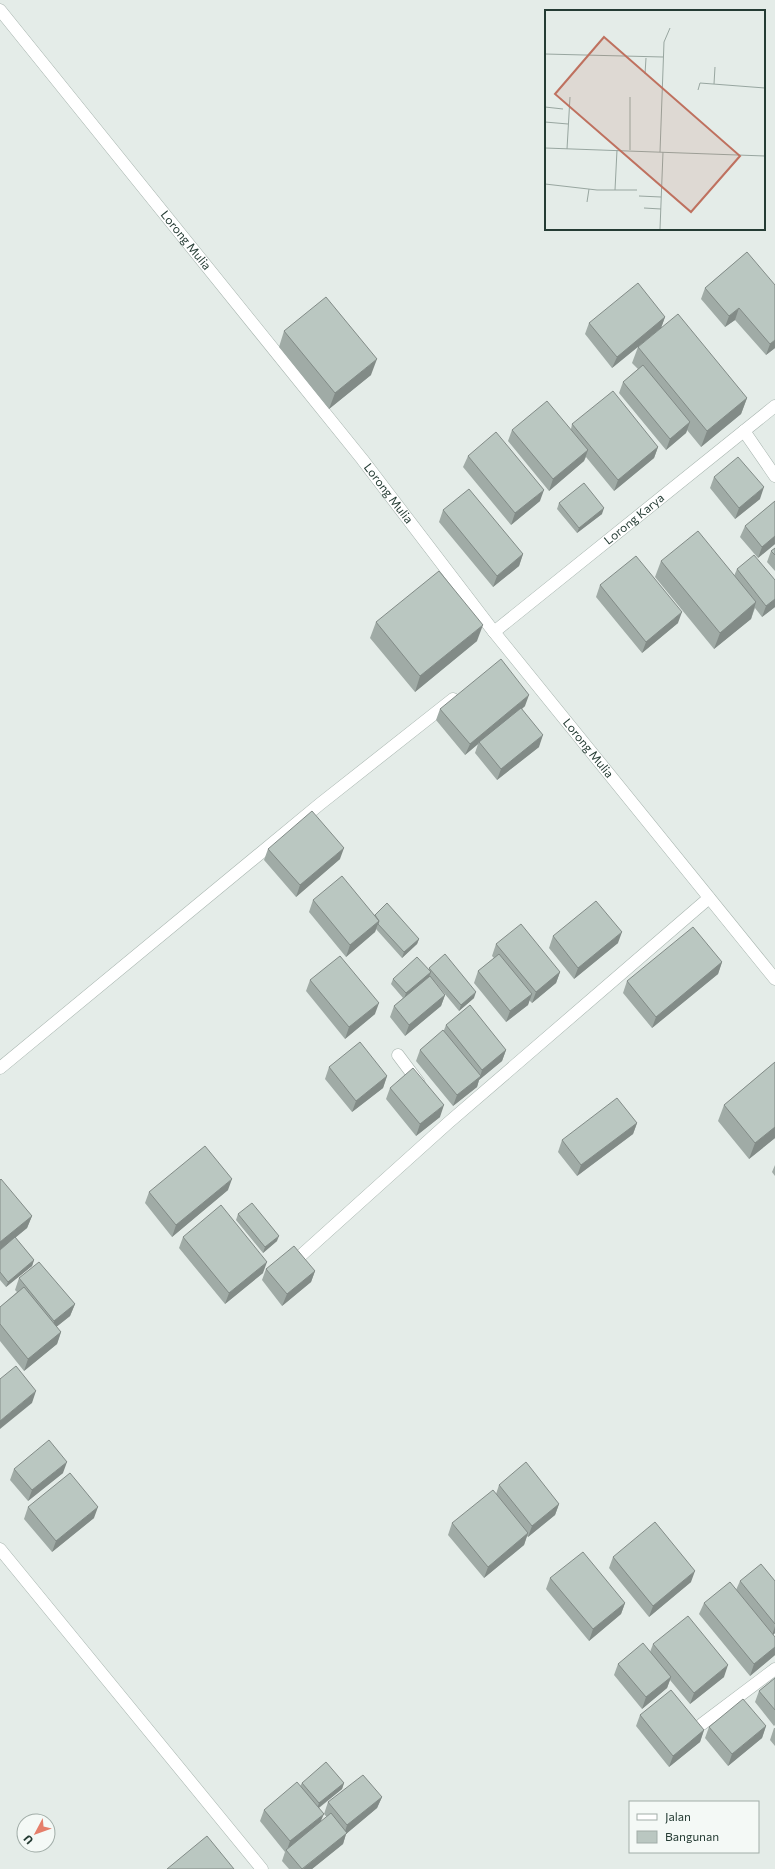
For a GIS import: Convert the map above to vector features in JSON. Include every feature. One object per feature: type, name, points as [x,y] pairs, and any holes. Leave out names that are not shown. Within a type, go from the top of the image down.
[{"type":"street","name":"Lorong Mulia","points":[[0,10],[357,453],[494,632],[775,979]]},
{"type":"street","name":"Lorong Karya","points":[[494,632],[775,406]]},
{"type":"street","points":[[744,431],[775,476]]},
{"type":"street","points":[[500,663],[512,653]]},
{"type":"street","points":[[0,1068],[320,804],[463,692]]},
{"type":"street","points":[[297,1259],[448,1123],[709,898]]},
{"type":"street","points":[[398,1055],[426,1092]]},
{"type":"street","points":[[439,1111],[448,1123]]},
{"type":"street","points":[[0,1549],[262,1869]]},
{"type":"street","points":[[702,1724],[775,1669]]},
{"type":"building","points":[[747,252],[775,285],[775,340],[770,344],[739,308],[729,316],[705,288]]},
{"type":"building","points":[[638,283],[665,317],[617,357],[589,323]]},
{"type":"building","points":[[326,297],[377,359],[335,393],[284,331]]},
{"type":"building","points":[[678,314],[747,398],[707,431],[638,347]]},
{"type":"building","points":[[643,365],[690,422],[670,439],[623,382]]},
{"type":"building","points":[[613,391],[658,447],[618,480],[572,424]]},
{"type":"building","points":[[547,401],[588,450],[553,479],[512,430]]},
{"type":"building","points":[[496,432],[544,490],[515,513],[468,456]]},
{"type":"building","points":[[738,457],[764,487],[739,508],[714,477]]},
{"type":"building","points":[[584,483],[604,508],[579,528],[559,503]]},
{"type":"building","points":[[469,489],[523,554],[497,576],[443,510]]},
{"type":"building","points":[[775,501],[775,536],[762,547],[745,526]]},
{"type":"building","points":[[698,531],[756,602],[720,633],[661,561]]},
{"type":"building","points":[[775,548],[775,555],[771,551]]},
{"type":"building","points":[[754,555],[775,580],[775,599],[766,606],[737,569]]},
{"type":"building","points":[[636,556],[682,612],[646,642],[600,585]]},
{"type":"building","points":[[439,571],[483,625],[420,676],[376,622]]},
{"type":"building","points":[[501,659],[529,695],[470,744],[440,709]]},
{"type":"building","points":[[521,708],[543,735],[501,769],[479,742]]},
{"type":"building","points":[[312,811],[344,848],[300,885],[268,849]]},
{"type":"building","points":[[342,876],[379,921],[350,945],[313,900]]},
{"type":"building","points":[[596,901],[622,932],[578,968],[553,936]]},
{"type":"building","points":[[387,903],[419,939],[404,952],[378,924],[379,921],[375,915]]},
{"type":"building","points":[[521,924],[560,972],[536,992],[496,944]]},
{"type":"building","points":[[693,927],[722,962],[656,1017],[627,981]]},
{"type":"building","points":[[445,954],[476,992],[461,1005],[429,968]]},
{"type":"building","points":[[499,954],[532,994],[510,1011],[478,971]]},
{"type":"building","points":[[340,956],[379,1003],[349,1027],[310,980]]},
{"type":"building","points":[[417,957],[431,972],[406,993],[393,979]]},
{"type":"building","points":[[430,976],[445,995],[409,1025],[394,1006]]},
{"type":"building","points":[[470,1005],[506,1050],[482,1070],[446,1025]]},
{"type":"building","points":[[443,1030],[481,1076],[457,1095],[420,1050]]},
{"type":"building","points":[[360,1042],[387,1076],[356,1101],[329,1067]]},
{"type":"building","points":[[775,1062],[775,1127],[755,1143],[724,1105]]},
{"type":"building","points":[[413,1068],[444,1105],[420,1124],[390,1088]]},
{"type":"building","points":[[617,1098],[637,1123],[581,1165],[562,1140]]},
{"type":"building","points":[[205,1146],[232,1179],[176,1225],[149,1192]]},
{"type":"building","points":[[1,1179],[32,1216],[0,1242],[0,1180]]},
{"type":"building","points":[[252,1203],[279,1236],[265,1247],[238,1214]]},
{"type":"building","points":[[221,1205],[267,1262],[229,1293],[183,1237]]},
{"type":"building","points":[[15,1237],[34,1260],[8,1282],[0,1272],[0,1250]]},
{"type":"building","points":[[294,1246],[315,1271],[287,1294],[266,1269]]},
{"type":"building","points":[[39,1262],[75,1304],[54,1321],[19,1278]]},
{"type":"building","points":[[24,1287],[61,1332],[28,1359],[0,1324],[0,1307]]},
{"type":"building","points":[[16,1366],[36,1391],[0,1421],[0,1379]]},
{"type":"building","points":[[49,1440],[67,1462],[32,1490],[14,1469]]},
{"type":"building","points":[[526,1462],[559,1504],[532,1526],[499,1485]]},
{"type":"building","points":[[70,1473],[98,1507],[56,1541],[28,1507]]},
{"type":"building","points":[[493,1490],[528,1533],[488,1567],[452,1523]]},
{"type":"building","points":[[655,1522],[695,1571],[653,1606],[613,1557]]},
{"type":"building","points":[[583,1552],[625,1603],[593,1629],[550,1578]]},
{"type":"building","points":[[761,1564],[775,1581],[775,1624],[740,1581]]},
{"type":"building","points":[[730,1582],[775,1637],[775,1647],[754,1664],[704,1603]]},
{"type":"building","points":[[688,1616],[728,1665],[694,1693],[653,1644]]},
{"type":"building","points":[[643,1643],[671,1677],[646,1697],[618,1664]]},
{"type":"building","points":[[775,1678],[775,1710],[759,1691]]},
{"type":"building","points":[[671,1690],[704,1730],[673,1756],[640,1715]]},
{"type":"building","points":[[743,1699],[766,1726],[732,1754],[709,1727]]},
{"type":"building","points":[[326,1762],[344,1783],[319,1803],[302,1783]]},
{"type":"building","points":[[363,1775],[382,1797],[347,1825],[328,1802]]},
{"type":"building","points":[[297,1782],[324,1814],[290,1841],[264,1810]]},
{"type":"building","points":[[331,1813],[347,1833],[302,1869],[286,1850]]},
{"type":"building","points":[[207,1836],[234,1869],[167,1869]]}]
